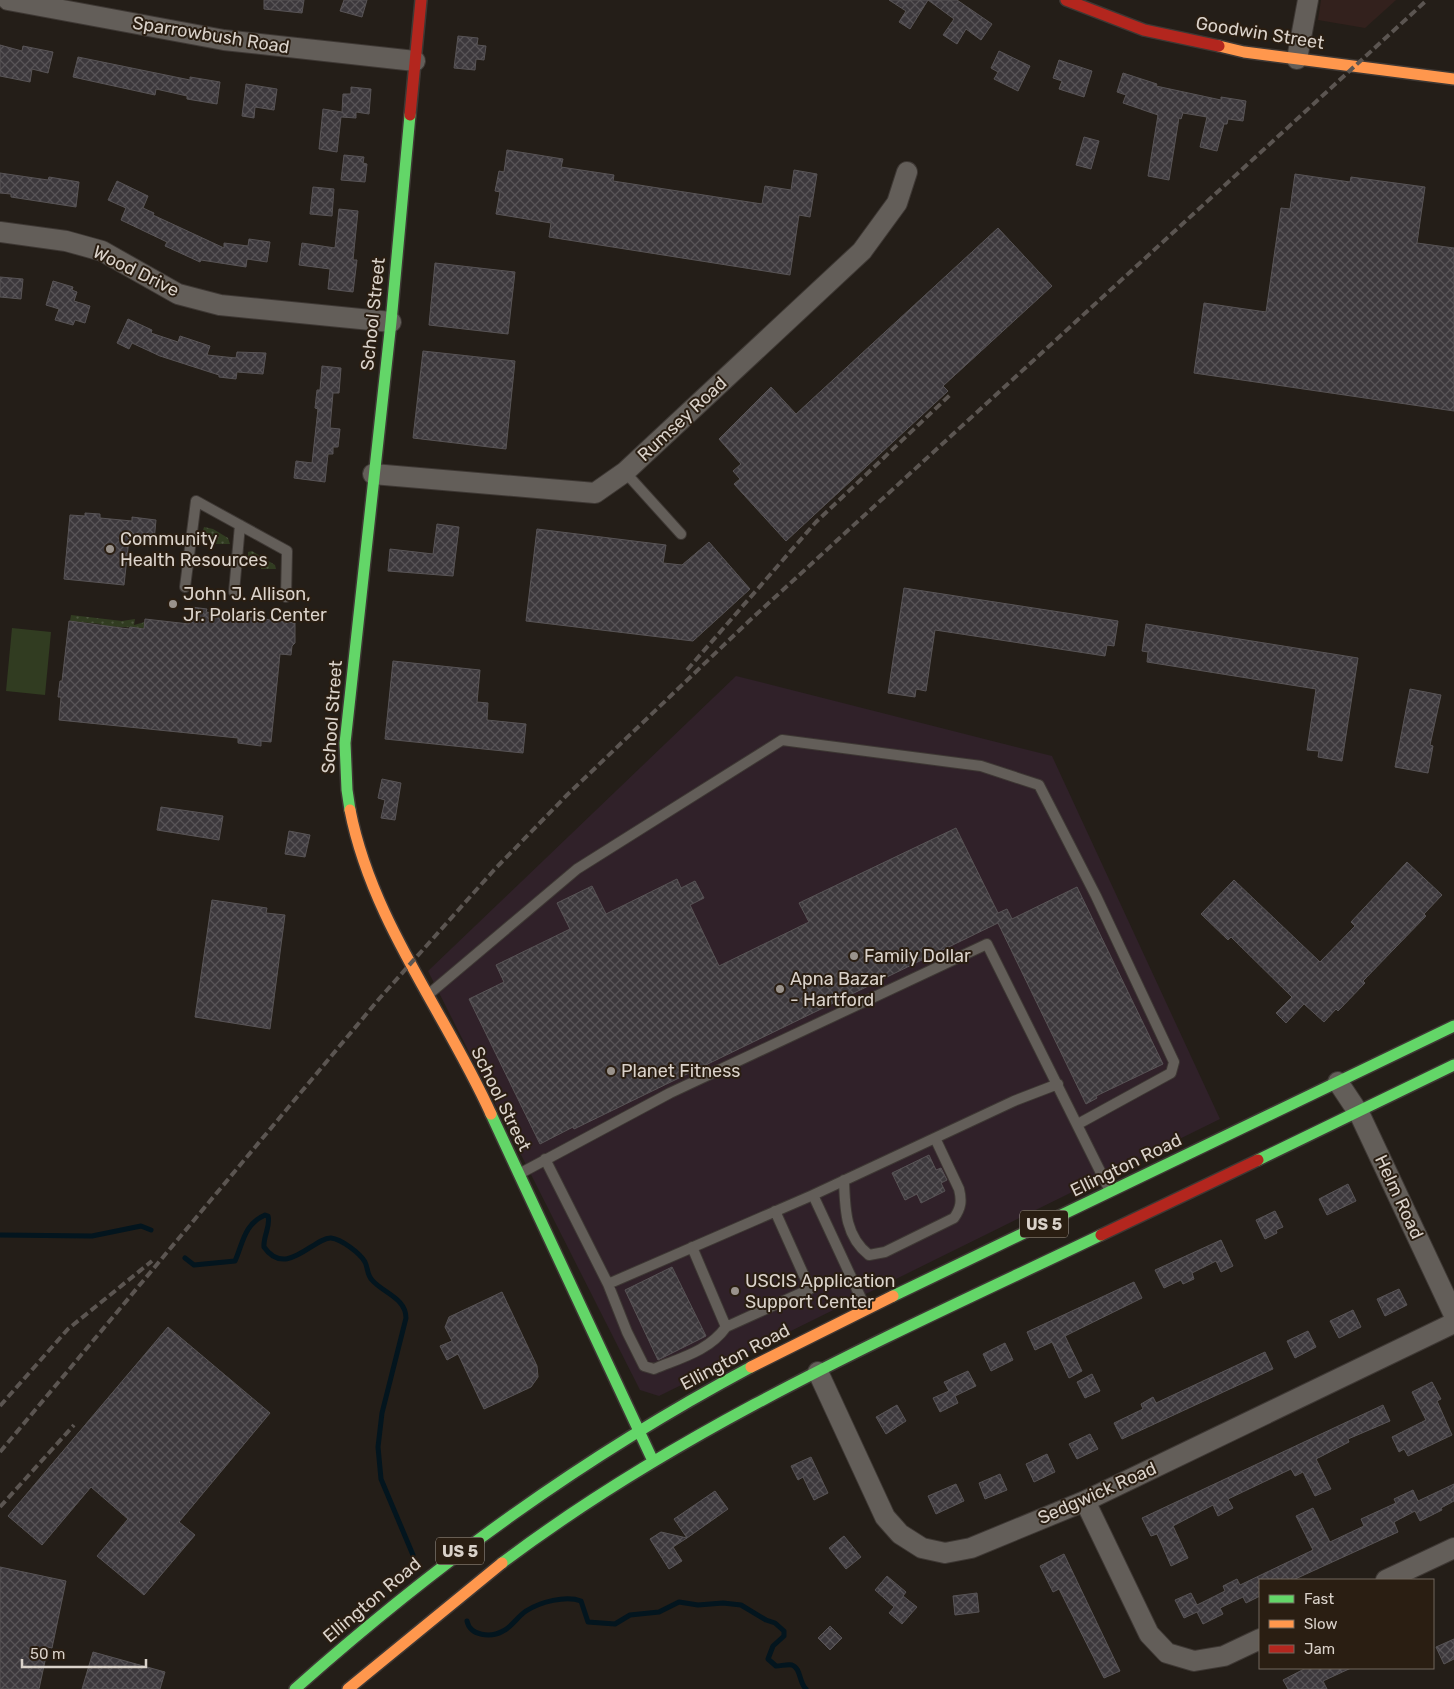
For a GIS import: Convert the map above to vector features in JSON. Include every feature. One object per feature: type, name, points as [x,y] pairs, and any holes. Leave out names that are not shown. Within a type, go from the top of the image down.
[{"type":"main road","name":"School Street","points":[[421,0],[391,322],[345,743],[346,792],[353,834],[363,864],[397,938],[478,1086],[518,1175],[654,1461]]},
{"type":"main road","name":"Goodwin Street","points":[[1066,0],[1144,30],[1244,52],[1454,79]]},
{"type":"main road","name":"Ellington Road","points":[[295,1689],[391,1606],[465,1548],[531,1500],[638,1430],[765,1360],[866,1310],[1112,1196],[1454,1026]]},
{"type":"main road","name":"US 5","points":[[348,1689],[481,1579],[569,1516],[654,1461],[768,1397],[869,1344],[1124,1219],[1454,1065]]},
{"type":"street","name":"Sparrowbush Road","points":[[8,0],[224,40],[415,61]]},
{"type":"street","points":[[1297,59],[1308,0]]},
{"type":"street","name":"Rumsey Road","points":[[373,474],[595,493],[625,472],[862,251],[897,203],[907,172]]},
{"type":"street","name":"Wood Drive","points":[[0,232],[66,240],[102,251],[178,294],[220,305],[391,322]]},
{"type":"street","name":"Helm Road","points":[[1338,1082],[1358,1111],[1454,1315]]},
{"type":"street","name":"Sedgwick Road","points":[[818,1372],[885,1517],[900,1534],[922,1548],[945,1553],[971,1548],[1085,1501],[1454,1323]]},
{"type":"street","points":[[1085,1501],[1149,1634],[1167,1653],[1194,1661],[1224,1656],[1259,1639]]},
{"type":"street","points":[[1388,1579],[1454,1548]]},
{"type":"lane","points":[[625,472],[682,534]]},
{"type":"lane","points":[[185,587],[196,501],[287,551],[286,597]]},
{"type":"lane","points":[[234,592],[240,525]]},
{"type":"lane","points":[[428,995],[577,869],[782,740],[981,766],[1039,784],[1096,896],[1174,1062],[1171,1073],[1078,1124]]},
{"type":"lane","points":[[518,1175],[670,1093],[987,944],[1078,1124],[1112,1196]]},
{"type":"lane","points":[[608,1284],[813,1195],[1014,1101],[1058,1084]]},
{"type":"lane","points":[[844,1180],[846,1211],[852,1236],[859,1248],[869,1255],[885,1252],[954,1218],[960,1210],[961,1198],[959,1190],[935,1138]]},
{"type":"lane","points":[[545,1159],[608,1284],[627,1332],[644,1366],[648,1368],[654,1369],[699,1351],[718,1338],[726,1327],[810,1289],[775,1211]]},
{"type":"lane","points":[[813,1195],[866,1310]]},
{"type":"lane","points":[[692,1247],[726,1327]]},
{"type":"shaded area","points":[[1321,0],[1396,0],[1365,28],[1318,20]]},
{"type":"shaded area","points":[[736,676],[1052,756],[1220,1119],[659,1396],[640,1390],[428,971]]},
{"type":"green space","points":[[204,527],[213,529],[228,538],[230,544],[216,544],[216,537],[202,534]]},
{"type":"green space","points":[[252,551],[275,565],[276,569],[261,569],[262,563],[248,561],[248,552]]},
{"type":"green space","points":[[71,615],[122,621],[135,619],[134,625],[145,622],[144,628],[101,626],[101,624],[70,621]]},
{"type":"green space","points":[[12,628],[51,632],[45,695],[6,691]]},
{"type":"building","points":[[264,0],[304,0],[302,13],[264,9]]},
{"type":"building","points":[[344,0],[367,0],[362,17],[340,11]]},
{"type":"building","points":[[889,0],[928,0],[910,29],[899,22],[906,11]]},
{"type":"building","points":[[928,0],[957,0],[992,24],[981,40],[966,29],[957,44],[943,35],[954,19]]},
{"type":"building","points":[[458,36],[478,38],[477,45],[486,46],[484,60],[476,59],[475,70],[454,68]]},
{"type":"building","points":[[0,45],[22,51],[23,46],[53,52],[48,73],[32,69],[30,82],[0,76]]},
{"type":"building","points":[[999,51],[1030,66],[1018,91],[994,79],[998,72],[991,68]]},
{"type":"building","points":[[78,57],[190,80],[190,77],[220,82],[217,104],[187,99],[187,96],[156,89],[155,95],[73,77]]},
{"type":"building","points":[[1059,60],[1092,71],[1084,97],[1059,89],[1062,81],[1053,78]]},
{"type":"building","points":[[1123,73],[1157,84],[1156,86],[1221,100],[1221,97],[1246,101],[1243,121],[1228,119],[1227,124],[1224,124],[1217,151],[1200,147],[1207,117],[1183,113],[1181,119],[1179,118],[1169,180],[1148,176],[1158,115],[1123,103],[1126,95],[1117,92]]},
{"type":"building","points":[[246,84],[277,89],[274,110],[255,107],[254,118],[242,116]]},
{"type":"building","points":[[351,87],[371,89],[369,114],[356,112],[356,118],[341,117],[337,152],[319,149],[323,109],[342,112],[343,94],[351,94]]},
{"type":"building","points":[[1084,137],[1099,141],[1091,169],[1076,165]]},
{"type":"building","points":[[507,150],[563,159],[561,167],[614,175],[613,181],[762,204],[765,186],[791,190],[794,170],[817,174],[810,217],[799,215],[790,275],[549,237],[551,223],[496,214],[500,192],[495,191],[499,171],[504,172]]},
{"type":"building","points":[[344,155],[364,157],[363,163],[367,164],[365,182],[341,180]]},
{"type":"building","points":[[0,173],[48,180],[49,177],[79,182],[76,207],[11,197],[11,194],[0,193]]},
{"type":"building","points":[[1295,174],[1350,182],[1351,177],[1425,187],[1417,243],[1454,248],[1454,411],[1194,373],[1204,303],[1266,312],[1281,208],[1290,209]]},
{"type":"building","points":[[117,181],[148,196],[143,208],[154,213],[153,215],[224,248],[224,243],[248,246],[249,239],[270,242],[267,262],[247,259],[246,267],[201,260],[200,262],[165,246],[167,242],[121,220],[126,208],[108,200]]},
{"type":"building","points":[[313,187],[334,189],[332,216],[310,214]]},
{"type":"building","points":[[339,209],[358,211],[353,260],[357,260],[353,292],[328,289],[330,269],[299,265],[302,243],[335,248]]},
{"type":"building","points":[[998,228],[1052,286],[943,386],[948,391],[786,541],[734,484],[740,479],[733,471],[741,464],[719,439],[771,387],[796,414]]},
{"type":"building","points":[[435,263],[515,272],[508,334],[429,325]]},
{"type":"building","points":[[0,277],[23,279],[21,299],[0,297]]},
{"type":"building","points":[[53,281],[73,287],[72,290],[77,292],[74,301],[90,306],[85,323],[75,320],[73,325],[55,320],[59,309],[46,305]]},
{"type":"building","points":[[128,319],[152,330],[151,333],[178,342],[180,336],[210,346],[207,355],[236,358],[237,352],[266,353],[263,374],[237,372],[236,379],[219,377],[219,375],[160,356],[132,343],[129,349],[117,343]]},
{"type":"building","points":[[423,351],[515,361],[506,449],[413,438]]},
{"type":"building","points":[[322,366],[341,368],[339,393],[333,393],[330,428],[340,429],[338,447],[333,447],[333,454],[328,454],[325,482],[294,478],[296,461],[312,463],[318,409],[315,408],[317,390],[320,390]]},
{"type":"building","name":"Community Health Resources","points":[[85,513],[100,514],[100,518],[132,521],[132,517],[156,520],[154,541],[129,539],[124,585],[64,579],[70,515],[85,516]]},
{"type":"building","points":[[437,524],[459,527],[453,576],[388,571],[390,549],[433,554]]},
{"type":"building","points":[[537,529],[666,545],[663,563],[682,565],[709,542],[750,589],[693,641],[526,621]]},
{"type":"building","points":[[904,588],[1118,621],[1114,646],[1107,645],[1105,656],[935,630],[926,691],[916,689],[915,697],[888,693]]},
{"type":"building","points":[[191,607],[207,609],[206,612],[295,623],[295,643],[292,646],[291,655],[280,654],[271,742],[261,741],[261,746],[238,743],[238,738],[59,720],[61,697],[58,697],[60,681],[62,681],[69,621],[129,629],[130,627],[144,629],[145,619],[189,624]]},
{"type":"building","points":[[1146,624],[1358,658],[1342,761],[1318,757],[1319,751],[1307,750],[1316,689],[1147,662],[1148,652],[1142,651]]},
{"type":"building","points":[[393,661],[480,670],[477,702],[488,703],[487,720],[526,724],[523,753],[385,739]]},
{"type":"building","points":[[1410,689],[1441,695],[1430,745],[1433,746],[1428,773],[1395,767]]},
{"type":"building","points":[[382,779],[401,783],[395,820],[381,818],[385,800],[378,798]]},
{"type":"building","points":[[161,807],[223,816],[219,840],[157,830]]},
{"type":"building","points":[[956,828],[998,913],[1007,909],[1012,919],[1077,887],[1163,1064],[1096,1096],[1097,1098],[1086,1104],[998,923],[540,1144],[469,999],[504,982],[496,965],[570,929],[557,903],[592,886],[606,914],[677,879],[681,888],[695,881],[704,898],[690,905],[719,966],[809,922],[799,903]]},
{"type":"building","points":[[289,831],[310,835],[305,857],[285,854]]},
{"type":"building","points":[[1407,862],[1442,895],[1424,914],[1426,916],[1363,981],[1365,983],[1338,1011],[1336,1009],[1324,1022],[1304,1004],[1286,1023],[1276,1013],[1292,997],[1231,937],[1228,940],[1201,914],[1234,880],[1320,962],[1355,926],[1351,922]]},
{"type":"building","points":[[212,900],[267,908],[266,913],[285,915],[270,1029],[195,1017]]},
{"type":"building","points":[[929,1155],[936,1170],[941,1168],[947,1180],[941,1183],[945,1191],[921,1203],[917,1194],[905,1200],[892,1173]]},
{"type":"building","points":[[1348,1184],[1356,1201],[1327,1215],[1319,1199]]},
{"type":"building","points":[[1275,1211],[1283,1227],[1276,1230],[1277,1233],[1265,1239],[1256,1220]]},
{"type":"building","points":[[1221,1240],[1233,1266],[1221,1272],[1216,1261],[1192,1273],[1194,1279],[1183,1284],[1181,1280],[1164,1288],[1155,1270]]},
{"type":"building","points":[[672,1267],[706,1336],[658,1360],[625,1290]]},
{"type":"building","points":[[1134,1282],[1142,1298],[1065,1336],[1082,1371],[1069,1378],[1052,1342],[1035,1350],[1027,1332]]},
{"type":"building","points":[[1399,1289],[1407,1305],[1385,1316],[1377,1299]]},
{"type":"building","points":[[502,1292],[537,1366],[538,1377],[531,1387],[484,1409],[458,1354],[447,1360],[440,1346],[452,1341],[445,1327],[449,1317]]},
{"type":"building","points":[[1353,1310],[1361,1327],[1339,1338],[1330,1321]]},
{"type":"building","points":[[168,1327],[270,1413],[179,1522],[195,1535],[144,1595],[97,1556],[128,1519],[91,1487],[42,1545],[8,1516]]},
{"type":"building","points":[[1308,1331],[1316,1347],[1295,1358],[1287,1341]]},
{"type":"building","points":[[1005,1343],[1013,1360],[991,1371],[983,1354]]},
{"type":"building","points":[[1265,1352],[1273,1369],[1122,1439],[1114,1423],[1143,1409],[1141,1404],[1153,1397],[1156,1403]]},
{"type":"building","points":[[968,1371],[976,1386],[955,1396],[958,1403],[940,1412],[933,1398],[949,1391],[944,1382]]},
{"type":"building","points":[[1092,1374],[1100,1391],[1085,1398],[1077,1382]]},
{"type":"building","points":[[1432,1382],[1441,1399],[1437,1401],[1452,1435],[1408,1456],[1404,1449],[1399,1452],[1392,1437],[1426,1420],[1412,1392]]},
{"type":"building","points":[[897,1405],[906,1421],[886,1434],[876,1417]]},
{"type":"building","points":[[1383,1405],[1390,1421],[1348,1439],[1349,1442],[1316,1459],[1331,1489],[1315,1496],[1303,1472],[1295,1476],[1291,1469],[1228,1499],[1233,1508],[1218,1516],[1213,1505],[1173,1526],[1188,1558],[1171,1566],[1157,1534],[1151,1536],[1142,1518]]},
{"type":"building","points":[[1090,1434],[1098,1449],[1077,1459],[1069,1444]]},
{"type":"building","points":[[1047,1454],[1055,1472],[1034,1482],[1026,1464]]},
{"type":"building","points":[[811,1457],[828,1493],[814,1500],[803,1477],[798,1480],[791,1466]]},
{"type":"building","points":[[1000,1474],[1007,1490],[985,1499],[979,1483]]},
{"type":"building","points":[[956,1484],[964,1501],[936,1514],[928,1496]]},
{"type":"building","points":[[1454,1484],[1454,1501],[1441,1508],[1442,1510],[1420,1521],[1415,1511],[1394,1522],[1398,1532],[1295,1579],[1259,1579],[1259,1596],[1246,1603],[1243,1597],[1220,1608],[1223,1614],[1203,1624],[1197,1612],[1184,1618],[1175,1600],[1191,1593],[1197,1605],[1225,1591],[1223,1586],[1237,1579],[1240,1585],[1313,1550],[1296,1516],[1313,1508],[1330,1542],[1364,1526],[1361,1519],[1396,1503],[1394,1499],[1413,1490],[1418,1501]]},
{"type":"building","points":[[715,1491],[728,1509],[687,1538],[674,1519]]},
{"type":"building","points":[[661,1532],[687,1538],[673,1547],[682,1561],[669,1569],[650,1539]]},
{"type":"building","points":[[844,1536],[861,1557],[846,1569],[829,1548]]},
{"type":"building","points":[[1064,1554],[1120,1671],[1104,1678],[1059,1589],[1053,1592],[1040,1566]]},
{"type":"building","points":[[0,1567],[66,1581],[52,1648],[48,1647],[39,1689],[0,1689]]},
{"type":"building","points":[[887,1576],[906,1592],[903,1596],[917,1607],[902,1624],[889,1613],[894,1607],[875,1590]]},
{"type":"building","points":[[977,1593],[979,1612],[955,1615],[953,1596]]},
{"type":"building","points":[[830,1626],[842,1638],[830,1650],[818,1638]]},
{"type":"building","points":[[1454,1639],[1454,1659],[1444,1664],[1436,1647]]},
{"type":"building","points":[[93,1652],[165,1672],[160,1689],[82,1689]]},
{"type":"building","points":[[1304,1669],[1349,1669],[1323,1681],[1327,1689],[1288,1689],[1283,1680]]},
{"type":"waterway","points":[[185,1258],[194,1265],[235,1261],[248,1229],[265,1215],[268,1216],[269,1220],[264,1247],[272,1256],[281,1259],[290,1258],[324,1239],[335,1239],[350,1247],[359,1255],[365,1262],[372,1280],[402,1305],[406,1318],[382,1413],[378,1447],[381,1479],[413,1555]]},
{"type":"waterway","points":[[0,1235],[92,1236],[141,1226],[151,1230]]},
{"type":"waterway","points":[[467,1621],[472,1630],[477,1633],[487,1635],[498,1633],[506,1629],[523,1613],[532,1608],[546,1602],[561,1599],[581,1601],[588,1622],[615,1624],[630,1615],[659,1612],[679,1602],[698,1605],[723,1603],[741,1605],[766,1620],[775,1623],[784,1631],[784,1636],[773,1646],[768,1659],[776,1666],[792,1665],[795,1667],[806,1689]]},
{"type":"railway","points":[[0,1452],[379,999],[494,870],[567,795],[749,621],[1427,0]]},
{"type":"railway","points":[[687,670],[816,522],[951,394]]},
{"type":"railway","points":[[0,1406],[68,1329],[152,1261]]},
{"type":"railway","points":[[0,1507],[74,1425]]},
{"type":"traffic: fast","points":[[350,810],[347,790],[345,743],[391,322],[410,115]]},
{"type":"traffic: fast","points":[[893,1296],[1454,1026]]},
{"type":"traffic: fast","points":[[1258,1160],[1454,1065]]},
{"type":"traffic: fast","points":[[491,1114],[653,1461]]},
{"type":"traffic: fast","points":[[502,1563],[572,1513],[644,1467],[718,1424],[870,1345],[1101,1235]]},
{"type":"traffic: fast","points":[[295,1689],[403,1598],[514,1514],[629,1437],[751,1367]]},
{"type":"traffic: slow","points":[[1219,46],[1244,52],[1454,79]]},
{"type":"traffic: slow","points":[[350,810],[360,851],[392,929],[473,1076],[491,1114]]},
{"type":"traffic: slow","points":[[751,1367],[893,1296]]},
{"type":"traffic: slow","points":[[348,1689],[502,1563]]},
{"type":"traffic: jam","points":[[410,115],[421,0]]},
{"type":"traffic: jam","points":[[1066,0],[1144,30],[1219,46]]},
{"type":"traffic: jam","points":[[1101,1235],[1258,1160]]},
{"type":"place","name":"Community Health Resources","points":[[110,549]]},
{"type":"place","name":"John J. Allison, Jr. Polaris Center","points":[[173,604]]},
{"type":"place","name":"Family Dollar","points":[[854,956]]},
{"type":"place","name":"Apna Bazar - Hartford","points":[[780,989]]},
{"type":"place","name":"Planet Fitness","points":[[611,1071]]},
{"type":"place","name":"USCIS Application Support Center","points":[[735,1291]]}]
